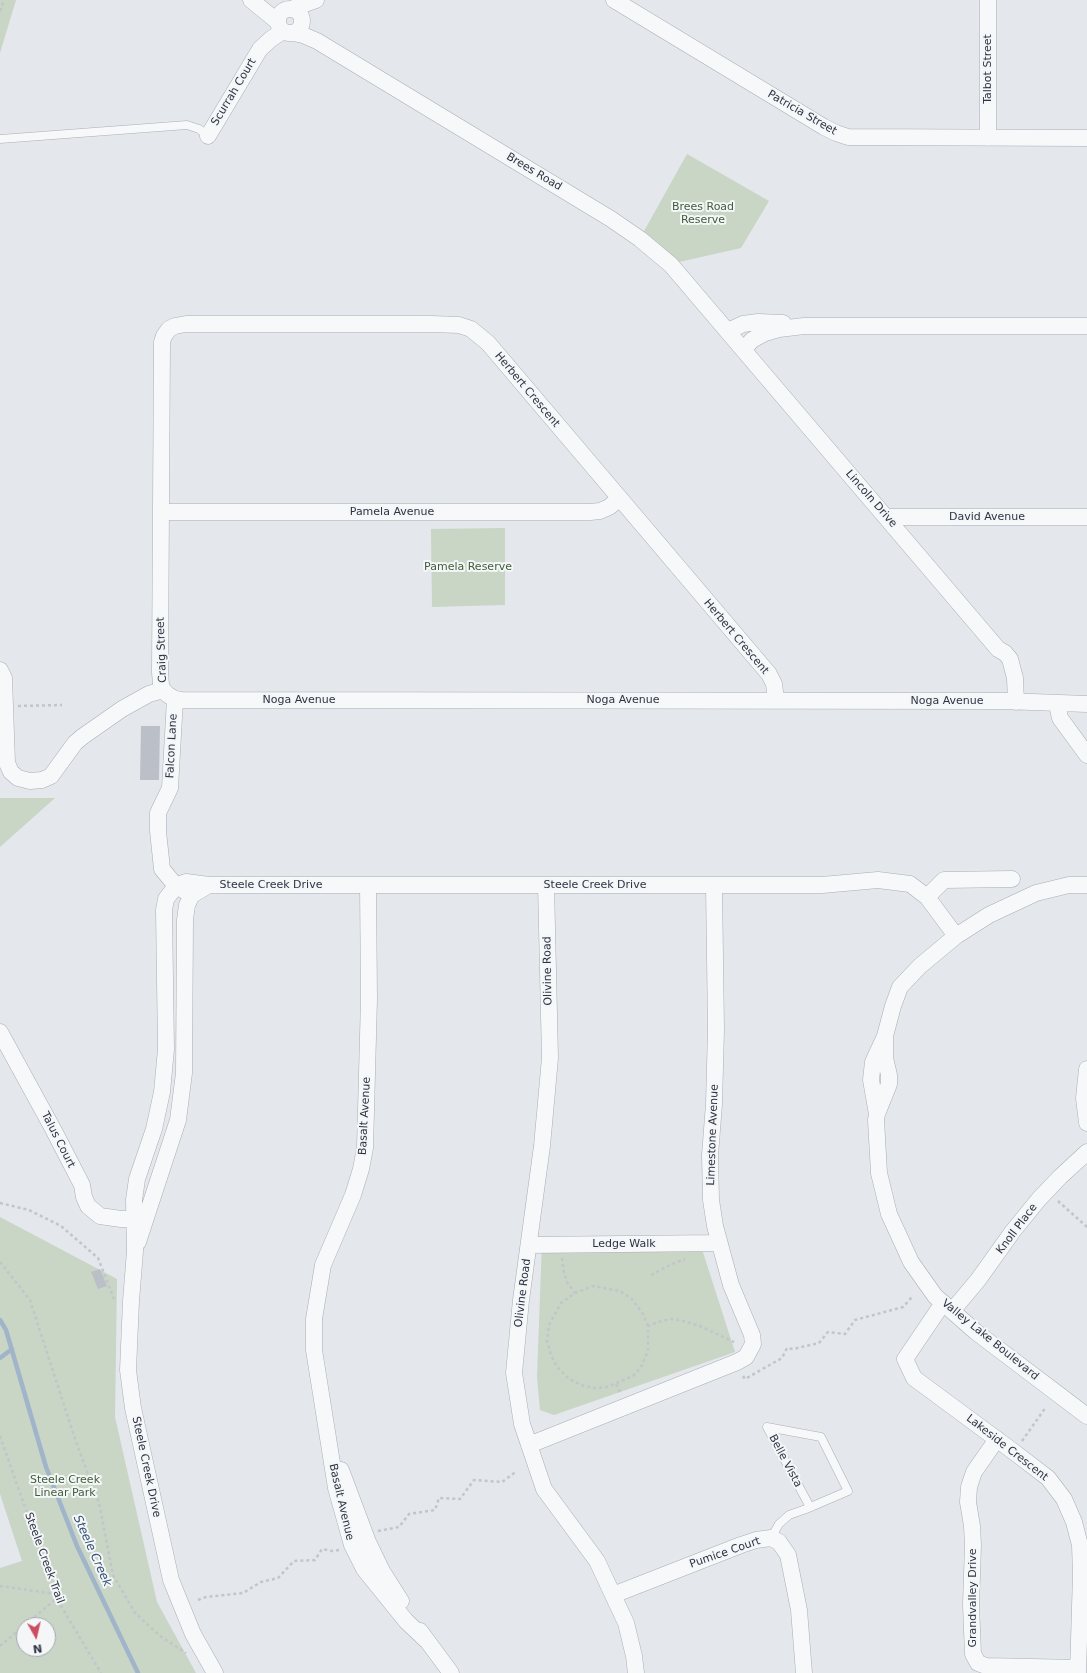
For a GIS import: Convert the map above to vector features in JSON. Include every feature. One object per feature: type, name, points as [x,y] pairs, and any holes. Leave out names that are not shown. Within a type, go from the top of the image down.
[{"type":"street","name":"Brees Road","points":[[251,0],[289,21],[317,41],[625,228],[671,265],[728,331]]},
{"type":"street","points":[[289,21],[316,0]]},
{"type":"street","points":[[289,21],[320,0]]},
{"type":"street","name":"Patricia Street","points":[[614,0],[836,134],[857,138],[1087,138]]},
{"type":"street","name":"Talbot Street","points":[[988,0],[988,138]]},
{"type":"street","name":"Scurrah Court","points":[[208,136],[260,49],[289,21]]},
{"type":"street","points":[[728,331],[743,324],[758,322],[804,326],[1087,326]]},
{"type":"street","name":"Herbert Crescent","points":[[162,342],[169,329],[186,324],[459,325],[471,329],[488,343],[769,674],[774,684],[776,700]]},
{"type":"street","points":[[744,349],[752,340],[765,333],[779,329],[804,326]]},
{"type":"street","name":"Lincoln Drive","points":[[728,331],[998,649],[1005,653],[1010,659],[1013,669],[1011,702]]},
{"type":"street","name":"Craig Street","points":[[162,342],[160,672],[161,685],[169,694]]},
{"type":"street","name":"Pamela Avenue","points":[[161,512],[590,512],[600,511],[609,507],[619,499]]},
{"type":"street","name":"David Avenue","points":[[886,517],[1087,517]]},
{"type":"street","name":"Craig Street","points":[[0,670],[4,678],[7,763],[11,772],[18,778],[30,781],[42,780],[51,776],[75,743],[122,709],[149,694],[169,694]]},
{"type":"street","name":"Noga Avenue","points":[[169,694],[181,700],[776,700],[1087,704]]},
{"type":"street","name":"Falcon Lane","points":[[169,694],[172,774],[170,788],[158,813],[158,831],[162,869],[176,886],[192,895]]},
{"type":"street","points":[[1057,704],[1060,718],[1087,755]]},
{"type":"street","points":[[927,897],[944,880],[1012,879]]},
{"type":"street","name":"Steele Creek Drive","points":[[215,1673],[193,1634],[171,1580],[133,1408],[128,1370],[135,1251],[134,1200],[137,1179],[154,1129],[162,1092],[166,1049],[164,910],[166,899],[176,886],[186,882],[209,885],[714,886],[822,885],[878,880],[910,884],[927,897],[956,936]]},
{"type":"street","name":"Steele Creek Drive","points":[[135,1251],[178,1120],[184,1073],[184,920],[187,905],[192,895],[209,885]]},
{"type":"street","name":"Basalt Avenue","points":[[368,885],[369,999],[365,1148],[361,1169],[353,1195],[323,1265],[314,1319],[314,1350],[328,1434],[368,1542],[382,1571],[426,1640],[451,1673]]},
{"type":"street","name":"Olivine Road","points":[[546,885],[550,1058],[542,1146],[521,1300],[514,1373],[522,1424],[544,1489],[597,1561],[626,1623],[634,1656],[636,1673]]},
{"type":"street","name":"Valley Lake Boulevard","points":[[1087,885],[1069,885],[1036,893],[989,915],[956,936],[920,966],[900,987],[885,1036],[873,1062],[871,1072],[877,1114],[879,1173],[889,1214],[911,1262],[935,1296],[976,1332],[1087,1416]]},
{"type":"street","name":"Limestone Avenue","points":[[529,1445],[746,1357],[753,1344],[752,1335],[731,1285],[719,1243],[713,1213],[710,1180],[716,1029],[714,886]]},
{"type":"street","name":"Talus Court","points":[[0,1032],[82,1185],[84,1197],[88,1206],[100,1216],[134,1219]]},
{"type":"street","points":[[1087,1069],[1084,1098],[1087,1123]]},
{"type":"street","name":"Knoll Place","points":[[948,1307],[978,1280],[1013,1231],[1039,1199],[1087,1152]]},
{"type":"street","name":"Ledge Walk","points":[[529,1245],[719,1243]]},
{"type":"street","name":"Lakeside Crescent","points":[[948,1307],[904,1359],[914,1378],[1048,1478],[1064,1499],[1074,1522],[1080,1545],[1081,1574],[1078,1670]]},
{"type":"street","name":"Grandvalley Drive","points":[[997,1439],[974,1472],[969,1487],[968,1502],[972,1526],[973,1545],[973,1654],[978,1663],[986,1666],[1078,1670]]},
{"type":"street","name":"Pumice Court","points":[[613,1595],[741,1545],[756,1540],[771,1538],[779,1542],[788,1555],[799,1610],[804,1673]]},
{"type":"lane","points":[[0,139],[187,125],[199,129],[208,136]]},
{"type":"lane","name":"Belle Vista","points":[[771,1538],[779,1524],[789,1515],[810,1507],[848,1491],[821,1437],[766,1427],[810,1507]]},
{"type":"path","points":[[0,11],[4,0]]},
{"type":"path","points":[[13,706],[62,706]]},
{"type":"path","points":[[1058,1201],[1087,1227]]},
{"type":"path","points":[[0,1203],[29,1210],[61,1226],[98,1258],[114,1300]]},
{"type":"path","points":[[564,1244],[562,1254],[564,1273],[575,1293]]},
{"type":"path","points":[[651,1275],[672,1264],[690,1258]]},
{"type":"path","points":[[0,1262],[30,1300],[76,1442],[99,1503],[113,1575],[135,1613],[160,1636],[186,1654],[207,1659]]},
{"type":"path","points":[[593,1286],[620,1291],[632,1299],[644,1314],[648,1326],[648,1351],[641,1367],[633,1376],[607,1387],[584,1386],[569,1379],[557,1368],[547,1341],[549,1325],[561,1303],[575,1293],[593,1286]]},
{"type":"path","points":[[743,1376],[745,1379],[782,1358],[787,1348],[793,1349],[819,1343],[828,1332],[845,1334],[855,1320],[903,1307],[912,1297]]},
{"type":"path","points":[[648,1326],[670,1318],[700,1326],[734,1342]]},
{"type":"path","points":[[616,1384],[621,1394]]},
{"type":"path","points":[[1021,1444],[1046,1407]]},
{"type":"path","name":"Steele Creek Trail","points":[[0,1436],[57,1598],[77,1635],[101,1673]]},
{"type":"path","points":[[378,1531],[400,1527],[409,1514],[435,1510],[439,1498],[460,1499],[474,1480],[502,1482],[517,1471]]},
{"type":"path","points":[[198,1600],[206,1597],[243,1593],[261,1582],[278,1578],[294,1561],[315,1560],[322,1549],[332,1551],[339,1550]]},
{"type":"path","points":[[0,1586],[56,1594]]},
{"type":"path","points":[[35,1617],[57,1598]]},
{"type":"path","points":[[0,1646],[16,1633]]},
{"type":"green space","points":[[0,0],[16,0],[0,53]]},
{"type":"green space","name":"Brees Road Reserve","points":[[687,154],[769,201],[741,248],[679,262],[643,233]]},
{"type":"green space","name":"Pamela Reserve","points":[[505,528],[505,605],[432,607],[431,529]]},
{"type":"green space","points":[[0,798],[55,798],[0,847]]},
{"type":"green space","name":"Steele Creek Linear Park","points":[[0,1217],[117,1279],[115,1417],[157,1602],[196,1673],[0,1673],[0,1568],[22,1561],[0,1494]]},
{"type":"green space","points":[[699,1240],[735,1352],[554,1415],[540,1410],[537,1377],[542,1242]]},
{"type":"building","points":[[141,726],[160,726],[159,780],[140,780]]},
{"type":"building","points":[[100,1269],[107,1286],[98,1289],[91,1272]]},
{"type":"waterway","name":"Steele Creek","points":[[0,1320],[6,1330],[46,1467],[77,1546],[138,1673]]},
{"type":"waterway","points":[[0,1358],[12,1349]]}]
